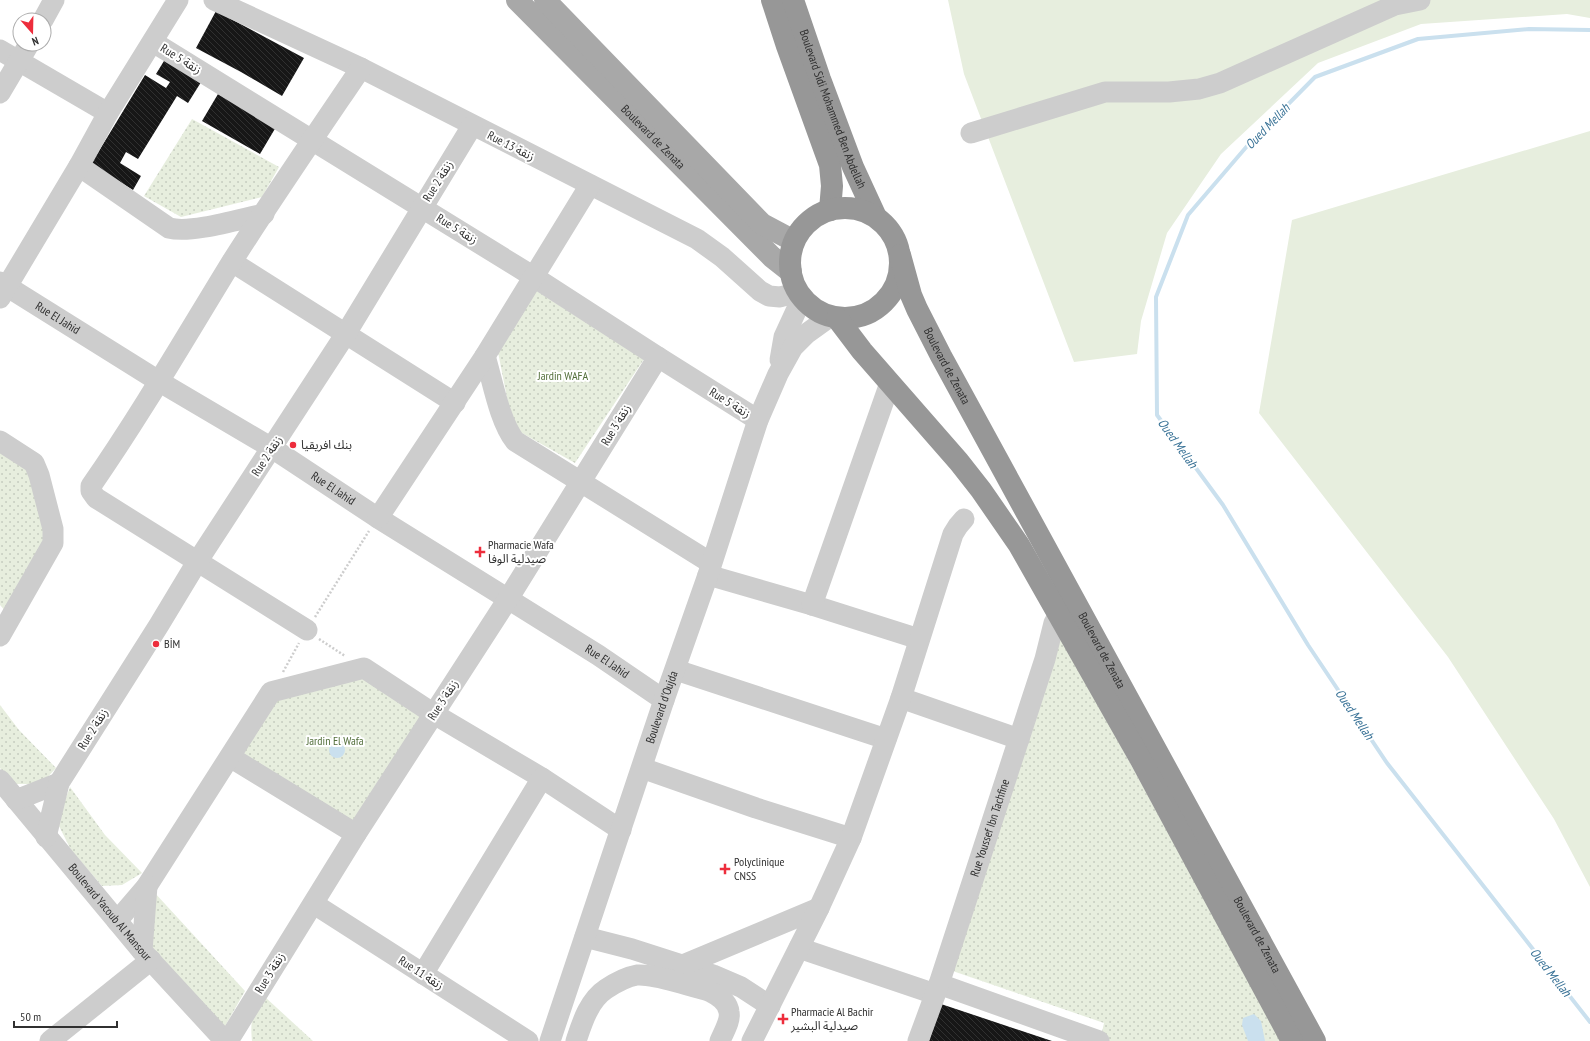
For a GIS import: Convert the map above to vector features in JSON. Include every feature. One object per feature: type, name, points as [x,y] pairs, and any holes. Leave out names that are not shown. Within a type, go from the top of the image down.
[{"type":"highway","name":"Boulevard Sidi Mohammed Ben Abdellah","points":[[772,0],[830,164],[832,186],[830,210]]},
{"type":"highway","name":"Boulevard Sidi Mohammed Ben Abdellah","points":[[793,0],[820,79],[851,162],[876,217]]},
{"type":"highway","points":[[846,207],[862,210],[876,217],[885,224],[893,233],[898,244],[900,255],[900,272],[895,288],[885,302],[871,312],[854,318],[834,317],[820,312],[797,287],[790,256],[794,242],[803,227],[815,217],[830,210],[846,207]]},
{"type":"highway","name":"Boulevard de Zenata","points":[[900,255],[915,304],[941,356],[1315,1041]]},
{"type":"highway","name":"Boulevard de Zenata","points":[[834,317],[959,462],[981,490],[1019,545],[1144,767],[1292,1041]]},
{"type":"main road","name":"Boulevard de Zenata","points":[[517,0],[772,257],[797,287]]},
{"type":"main road","name":"Boulevard de Zenata","points":[[545,0],[762,224],[794,242]]},
{"type":"street","points":[[47,12],[54,0]]},
{"type":"street","points":[[2,289],[178,0]]},
{"type":"street","name":"Rue 13 زنقة","points":[[214,0],[360,68],[697,239],[722,257],[760,291],[769,296],[780,297],[797,287]]},
{"type":"street","points":[[971,132],[1105,92],[1169,92],[1199,89],[1220,83],[1395,5],[1420,0]]},
{"type":"street","name":"Rue 5 زنقة","points":[[153,42],[534,277],[758,420]]},
{"type":"street","points":[[0,50],[24,53],[108,113]]},
{"type":"street","points":[[0,94],[24,53]]},
{"type":"street","points":[[307,630],[96,498],[91,491],[91,486],[123,441],[232,262],[360,68]]},
{"type":"street","name":"Rue 2 زنقة","points":[[46,837],[59,783],[197,562],[345,335],[472,126]]},
{"type":"street","points":[[78,166],[169,228],[177,230],[193,229],[264,214]]},
{"type":"street","points":[[378,518],[485,356],[590,185]]},
{"type":"street","points":[[232,262],[345,335],[455,403]]},
{"type":"street","name":"Boulevard d'Oujda","points":[[778,374],[784,337],[797,287]]},
{"type":"street","name":"Rue El Jahid","points":[[2,289],[272,448],[378,518],[598,655],[664,700]]},
{"type":"street","name":"Boulevard d'Oujda","points":[[550,1041],[664,700],[676,670],[758,420],[778,374],[793,347],[799,340],[834,317]]},
{"type":"street","points":[[485,356],[504,419],[509,433],[515,440],[709,569],[812,605],[919,639]]},
{"type":"street","name":"Rue 3 زنقة","points":[[228,1041],[356,834],[581,483],[658,357]]},
{"type":"street","points":[[812,605],[890,383]]},
{"type":"street","points":[[0,441],[34,463],[40,475],[53,529],[53,543],[0,636]]},
{"type":"street","points":[[754,1041],[819,908],[851,838],[901,698],[953,534],[964,519]]},
{"type":"street","name":"Rue Youssef Ibn Tachfine","points":[[918,1041],[937,989],[1019,739],[1045,659],[1054,623],[1059,614]]},
{"type":"street","points":[[117,922],[147,886],[271,692],[364,668],[434,714],[542,778],[620,830]]},
{"type":"street","points":[[676,670],[886,739]]},
{"type":"street","points":[[901,698],[1019,739]]},
{"type":"street","points":[[230,757],[356,834]]},
{"type":"street","points":[[642,768],[756,808],[851,838]]},
{"type":"street","points":[[423,974],[542,778]]},
{"type":"street","name":"Boulevard Yacoub Al Mansour","points":[[0,780],[146,956],[225,1041]]},
{"type":"street","points":[[16,800],[59,783]]},
{"type":"street","points":[[50,1041],[146,956],[147,886]]},
{"type":"street","name":"Rue 11 زنقة","points":[[314,904],[528,1041]]},
{"type":"street","points":[[683,965],[819,908]]},
{"type":"street","points":[[585,937],[683,965],[712,975],[741,987],[770,1006]]},
{"type":"street","points":[[799,948],[937,989],[1099,1041]]},
{"type":"street","points":[[576,1041],[584,1016],[604,989],[623,979],[636,975],[648,975],[711,992],[721,998],[726,1004],[729,1012],[728,1022],[720,1041]]},
{"type":"path","points":[[271,692],[307,630],[378,518]]},
{"type":"path","points":[[307,630],[364,668]]},
{"type":"green space","points":[[948,0],[1590,0],[1590,18],[1567,14],[1421,24],[1318,63],[1221,154],[1167,233],[1141,321],[1137,354],[1074,362],[964,74]]},
{"type":"green space","points":[[192,119],[279,167],[262,197],[181,217],[144,196]]},
{"type":"green space","points":[[1590,131],[1590,887],[1554,819],[1448,657],[1259,413],[1292,220]]},
{"type":"green space","name":"Jardin WAFA","points":[[532,288],[644,359],[575,463],[513,428],[497,347]]},
{"type":"green space","points":[[0,436],[29,456],[57,553],[8,614],[0,605]]},
{"type":"green space","points":[[1058,631],[1282,1041],[1100,1041],[1104,1023],[944,968]]},
{"type":"green space","name":"Jardin El Wafa","points":[[363,661],[434,714],[356,834],[231,757],[283,685]]},
{"type":"green space","points":[[0,705],[19,730],[56,768],[45,780],[33,784],[13,784],[0,768]]},
{"type":"green space","points":[[70,787],[105,835],[142,873],[122,885],[102,886],[71,850],[59,826],[63,805]]},
{"type":"green space","points":[[154,892],[245,991],[224,1028],[151,946]]},
{"type":"green space","points":[[265,997],[313,1041],[252,1041],[251,1028],[253,1018],[257,1008]]},
{"type":"water","points":[[337,742],[343,744],[345,750],[343,756],[337,758],[331,756],[329,750],[331,744]]},
{"type":"water","points":[[1254,1014],[1261,1021],[1265,1041],[1248,1041],[1242,1025],[1243,1018]]},
{"type":"building","points":[[216,11],[304,58],[282,96],[196,48]]},
{"type":"building","points":[[167,56],[203,79],[188,103],[177,96],[138,159],[126,152],[120,163],[141,176],[133,190],[91,164],[145,75],[166,88],[170,82],[156,74]]},
{"type":"building","points":[[218,94],[276,127],[260,154],[202,121]]},
{"type":"building","points":[[941,1004],[1052,1041],[929,1041]]},
{"type":"waterway","name":"Oued Mellah","points":[[1590,30],[1529,29],[1418,39],[1315,77],[1248,145],[1188,215],[1156,297],[1157,415],[1223,505],[1308,645],[1387,763],[1590,1022]]},
{"type":"place","name":"بنك افريقيا","points":[[293,445]]},
{"type":"place","name":"Pharmacie Wafa صيدلية الوفا","points":[[480,552]]},
{"type":"place","name":"BİM","points":[[156,644]]},
{"type":"place","name":"Polyclinique CNSS","points":[[725,869]]},
{"type":"place","name":"Pharmacie Al Bachir صيدلية البشير","points":[[783,1019]]}]
